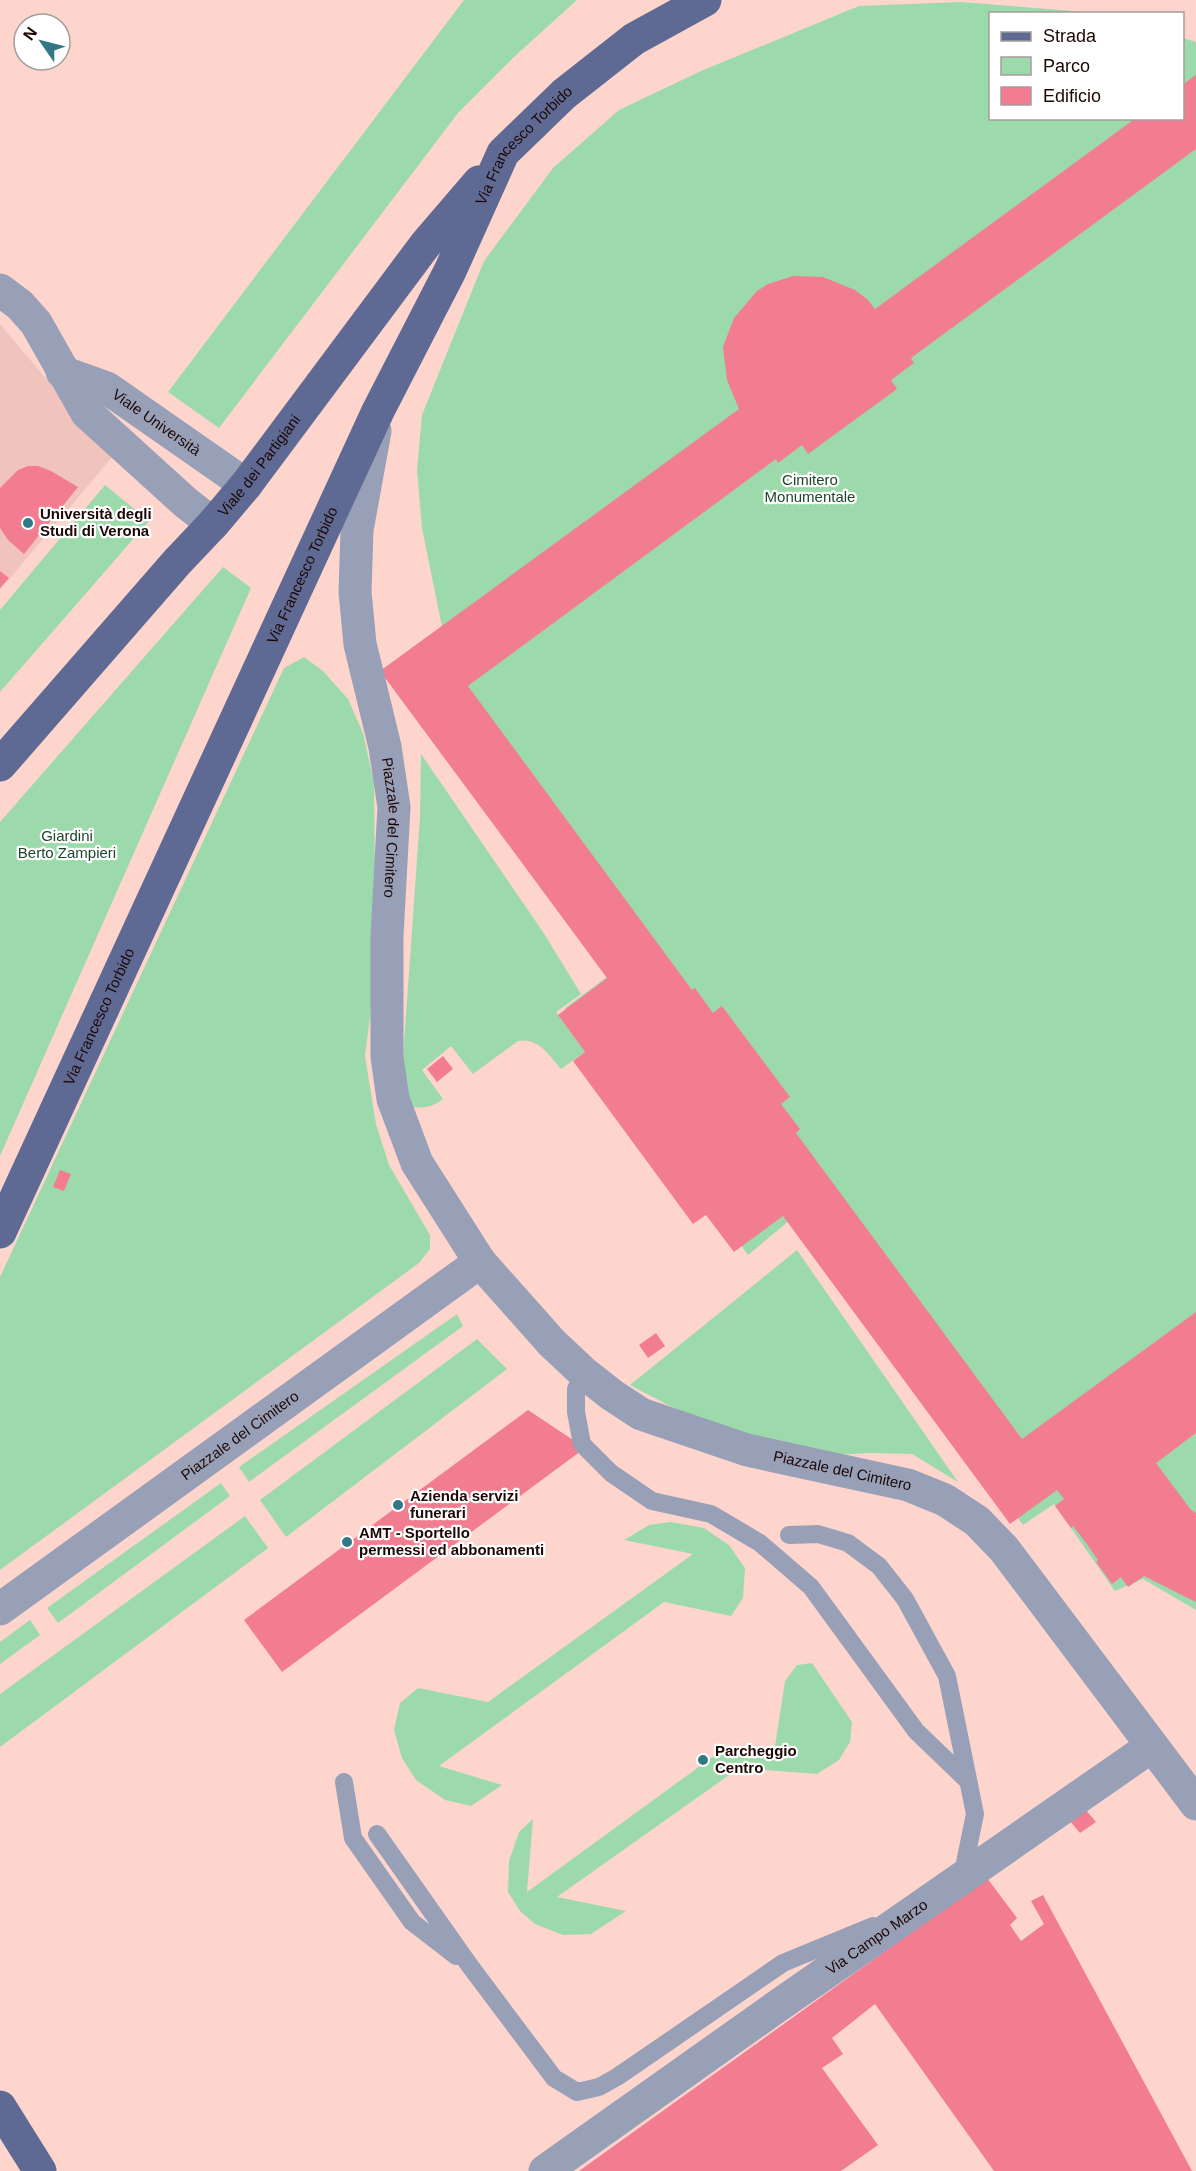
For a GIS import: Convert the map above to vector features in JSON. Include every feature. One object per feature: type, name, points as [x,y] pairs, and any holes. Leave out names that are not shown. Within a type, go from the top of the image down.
[{"type":"main road","name":"Via Francesco Torbido","points":[[0,1232],[378,411],[450,271],[503,153],[564,94],[634,39],[705,0]]},
{"type":"main road","name":"Viale dei Partigiani","points":[[0,765],[246,485],[425,245],[503,153]]},
{"type":"main road","points":[[0,2107],[40,2171]]},
{"type":"street","points":[[0,290],[20,305],[36,323],[87,413],[185,502],[213,524]]},
{"type":"street","name":"Viale Università","points":[[62,372],[107,388],[246,485]]},
{"type":"street","name":"Piazzale del Cimitero","points":[[378,411],[357,530],[355,592],[360,644],[385,747],[394,807],[387,936],[387,1057],[393,1099],[417,1163],[480,1262],[552,1343],[584,1373],[641,1414],[747,1450],[908,1485],[945,1500],[977,1521],[1004,1549],[1152,1746]]},
{"type":"street","name":"Piazzale del Cimitero","points":[[0,1609],[480,1262]]},
{"type":"street","points":[[1152,1746],[1196,1804]]},
{"type":"street","name":"Via Campo Marzo","points":[[545,2171],[1152,1746]]},
{"type":"lane","points":[[584,1373],[576,1389],[576,1412],[582,1443],[611,1473],[652,1501],[711,1514],[760,1543],[811,1587],[916,1731],[968,1781]]},
{"type":"lane","points":[[789,1535],[818,1534],[848,1543],[879,1566],[905,1599],[947,1676],[975,1814],[962,1878]]},
{"type":"lane","points":[[344,1782],[354,1838],[412,1922],[470,1966]]},
{"type":"lane","points":[[377,1834],[470,1966],[554,2078],[577,2092],[617,2077],[783,1963],[923,1905]]},
{"type":"shaded area","name":"Università degli Studi di Verona","points":[[0,324],[112,457],[0,590]]},
{"type":"green space","points":[[464,0],[577,0],[515,56],[458,113],[219,428],[168,392]]},
{"type":"green space","name":"Cimitero Monumentale","points":[[961,2],[1086,12],[989,12],[989,120],[1184,120],[1184,38],[1196,42],[1196,1610],[1143,1579],[1115,1591],[1054,1504],[1023,1525],[796,1215],[748,1255],[565,1008],[611,974],[392,669],[442,627],[422,528],[417,470],[422,415],[484,261],[553,168],[619,110],[701,71],[859,6]]},
{"type":"green space","points":[[105,485],[149,521],[0,692],[0,610]]},
{"type":"green space","name":"Giardini Berto Zampieri","points":[[223,567],[251,588],[0,1156],[0,822]]},
{"type":"green space","points":[[304,657],[323,671],[348,699],[363,733],[374,783],[376,970],[365,1056],[376,1124],[389,1165],[430,1235],[430,1249],[419,1263],[0,1570],[0,1277],[284,668]]},
{"type":"green space","points":[[421,754],[543,932],[581,994],[556,1012],[585,1052],[561,1069],[537,1044],[525,1040],[518,1041],[473,1074],[451,1046],[422,1070],[443,1099],[421,1108],[413,1107],[401,1086],[420,817]]},
{"type":"green space","points":[[797,1250],[958,1482],[912,1454],[869,1453],[815,1456],[729,1431],[670,1406],[630,1385]]},
{"type":"green space","points":[[457,1314],[463,1326],[249,1482],[239,1467]]},
{"type":"green space","points":[[477,1339],[507,1369],[286,1537],[260,1500]]},
{"type":"green space","points":[[221,1483],[230,1496],[58,1623],[47,1608]]},
{"type":"green space","points":[[245,1516],[268,1548],[0,1747],[0,1694]]},
{"type":"green space","points":[[671,1522],[704,1528],[729,1545],[745,1568],[743,1598],[731,1616],[664,1602],[439,1766],[502,1785],[471,1806],[445,1800],[416,1780],[402,1758],[394,1730],[400,1703],[418,1688],[488,1702],[693,1554],[624,1540],[649,1525]]},
{"type":"green space","points":[[30,1620],[40,1635],[0,1664],[0,1642]]},
{"type":"green space","points":[[812,1663],[852,1722],[850,1742],[839,1760],[817,1774],[739,1768],[557,1897],[626,1911],[591,1934],[563,1935],[535,1924],[520,1911],[508,1892],[509,1861],[519,1832],[533,1819],[527,1892],[722,1750],[774,1753],[785,1681],[797,1665]]},
{"type":"building","points":[[1196,75],[1196,149],[911,358],[914,363],[891,380],[897,389],[808,454],[802,445],[778,463],[776,459],[468,686],[692,990],[695,988],[713,1013],[722,1006],[790,1097],[781,1104],[800,1129],[796,1133],[1022,1439],[1196,1312],[1196,1433],[1156,1463],[1191,1510],[1196,1513],[1196,1602],[1144,1576],[1128,1587],[1121,1577],[1112,1584],[1086,1543],[1073,1526],[1071,1528],[1055,1506],[1064,1499],[1057,1490],[1010,1524],[783,1216],[734,1252],[706,1215],[693,1224],[573,1061],[585,1052],[558,1015],[607,978],[380,671],[739,409],[727,380],[723,347],[734,318],[757,291],[768,284],[793,276],[823,277],[855,290],[875,309],[1133,120],[1184,120],[1184,84]]},
{"type":"building","points":[[28,466],[38,466],[51,471],[78,487],[24,554],[8,540],[0,528],[0,488],[18,470]]},
{"type":"building","points":[[0,571],[9,578],[0,588]]},
{"type":"building","points":[[443,1056],[453,1069],[437,1082],[427,1069]]},
{"type":"building","points":[[60,1170],[71,1174],[64,1191],[53,1187]]},
{"type":"building","points":[[656,1333],[665,1346],[648,1358],[639,1345]]},
{"type":"building","points":[[528,1410],[585,1448],[282,1672],[244,1620]]},
{"type":"building","points":[[1085,1809],[1096,1822],[1080,1833],[1069,1820]]},
{"type":"building","points":[[987,1878],[1017,1918],[1010,1925],[1021,1941],[1044,1924],[1031,1901],[1043,1895],[1192,2171],[994,2171],[875,2004],[832,2038],[843,2054],[822,2068],[878,2145],[841,2171],[579,2171]]},
{"type":"place","name":"Università degli Studi di Verona","points":[[28,523]]},
{"type":"place","name":"Azienda servizi funerari","points":[[398,1505]]},
{"type":"place","name":"AMT - Sportello permessi ed abbonamenti","points":[[347,1542]]},
{"type":"place","name":"Parcheggio Centro","points":[[703,1760]]}]
